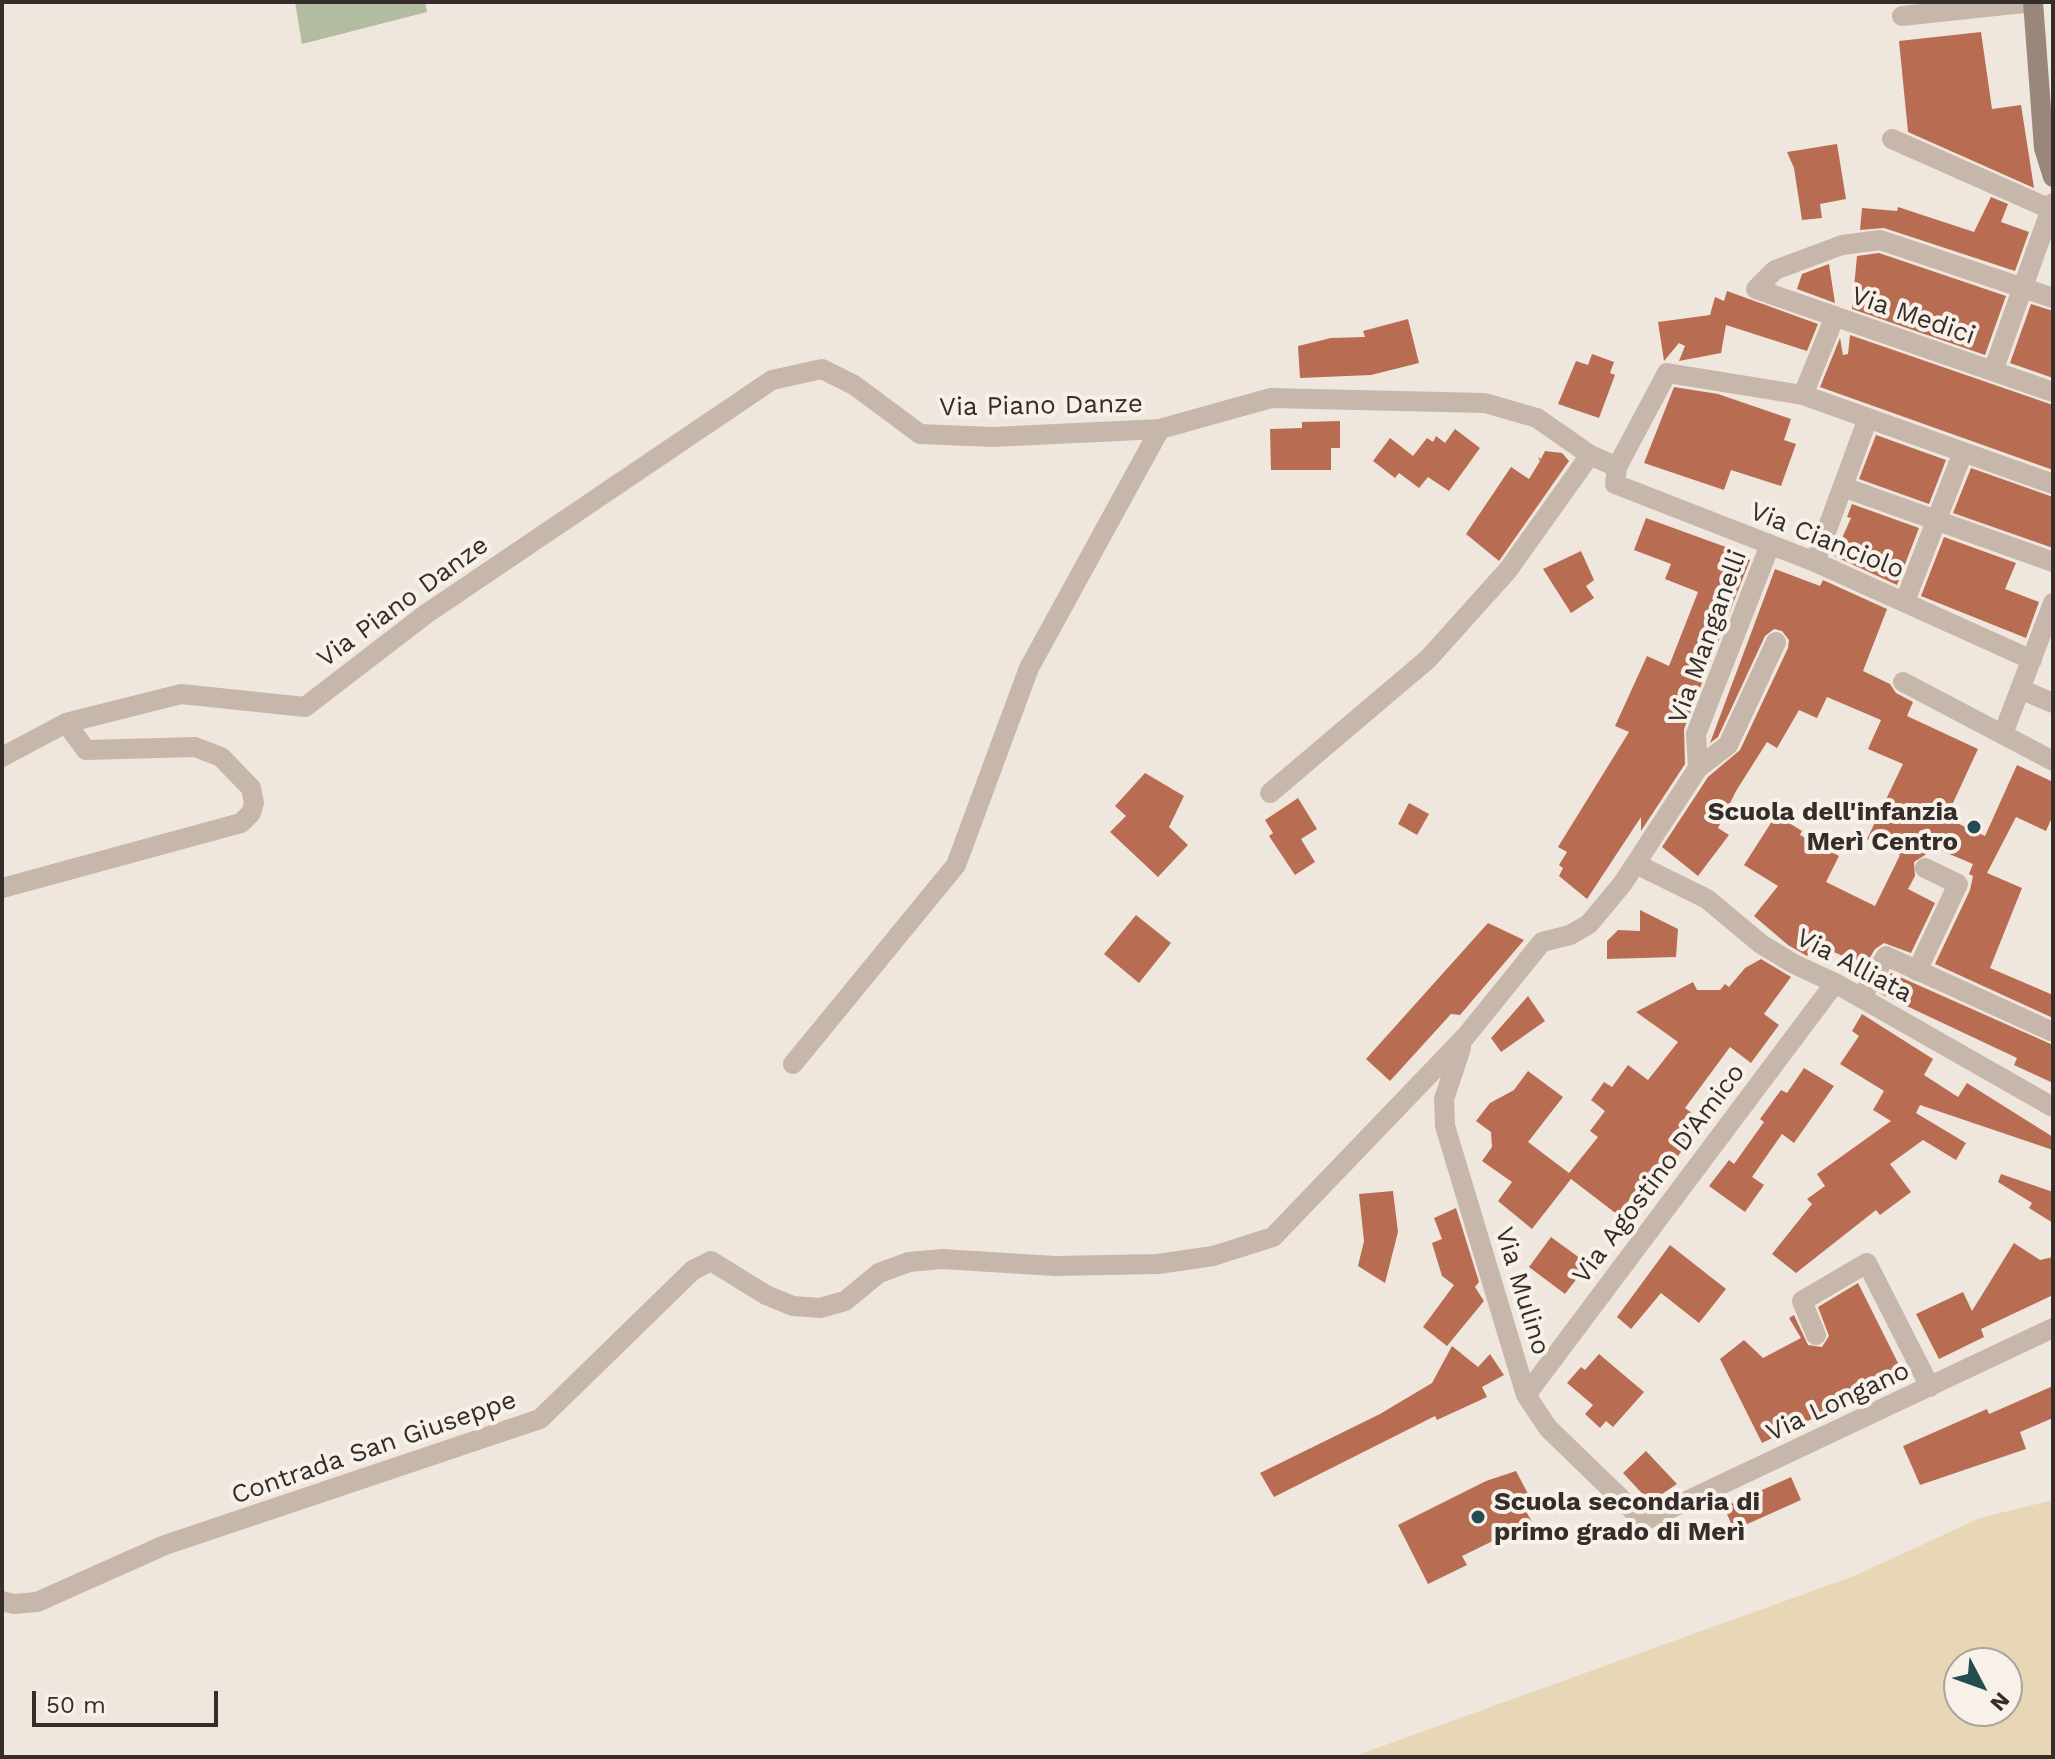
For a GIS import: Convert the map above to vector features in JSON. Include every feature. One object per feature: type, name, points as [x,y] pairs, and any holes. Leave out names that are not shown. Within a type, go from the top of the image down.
[{"type":"street","points":[[1902,16],[2033,2],[2044,148],[2053,177]]},
{"type":"street","points":[[1892,139],[2051,206],[1993,371]]},
{"type":"street","name":"Via Medici","points":[[2021,288],[1880,240],[1842,245],[1775,270],[1756,289],[2053,392]]},
{"type":"street","points":[[2021,288],[2053,298]]},
{"type":"street","points":[[1803,395],[1835,316]]},
{"type":"street","name":"Via Piano Danze","points":[[2,757],[66,723],[181,694],[305,707],[426,614],[772,380],[822,369],[854,385],[920,434],[993,437],[1160,429],[1271,398],[1485,403],[1537,418],[1590,455],[1617,467]]},
{"type":"street","points":[[1617,467],[1667,373],[1803,395],[2053,484]]},
{"type":"street","points":[[1815,562],[1868,418]]},
{"type":"street","points":[[793,1064],[956,865],[1029,668],[1160,429]]},
{"type":"street","points":[[1905,601],[1963,452]]},
{"type":"street","points":[[1270,793],[1428,659],[1508,570],[1590,455]]},
{"type":"street","name":"Via Cianciolo","points":[[1617,467],[1615,484],[1815,562],[2032,660]]},
{"type":"street","points":[[1843,487],[2053,562]]},
{"type":"street","name":"Via Manganelli","points":[[1698,768],[1696,734],[1770,545]]},
{"type":"street","points":[[2003,734],[2053,603]]},
{"type":"street","points":[[1466,1036],[1542,942],[1570,935],[1589,924],[1636,864],[1698,768],[1728,745],[1776,642]]},
{"type":"street","points":[[1903,682],[2053,761]]},
{"type":"street","points":[[2020,689],[2053,703]]},
{"type":"street","points":[[2,888],[241,823],[251,813],[254,803],[251,788],[221,757],[195,747],[86,750],[66,723]]},
{"type":"street","name":"Via Alliata","points":[[1636,864],[1707,899],[1761,944],[2053,1107]]},
{"type":"street","points":[[1917,971],[1958,884],[1925,868]]},
{"type":"street","points":[[1861,998],[1886,956],[2053,1032]]},
{"type":"street","name":"Via Agostino D'Amico","points":[[1526,1395],[1835,983]]},
{"type":"street","name":"Via Mulino","points":[[1466,1036],[1451,1070],[1444,1099],[1445,1126],[1526,1395],[1548,1428],[1644,1521]]},
{"type":"street","name":"Contrada San Giuseppe","points":[[2,1601],[14,1604],[37,1602],[165,1545],[540,1419],[693,1270],[711,1261],[766,1295],[793,1306],[820,1308],[845,1301],[879,1273],[909,1262],[942,1259],[1055,1266],[1158,1264],[1247,1248],[1273,1237],[1301,1212],[1347,1158],[1466,1036]]},
{"type":"street","points":[[1816,1335],[1802,1301],[1867,1263],[1930,1387]]},
{"type":"street","name":"Via Longano","points":[[1644,1521],[2053,1328]]},
{"type":"green space","points":[[295,2],[425,2],[427,12],[302,44]]},
{"type":"sand","points":[[2053,1500],[2053,1757],[1352,1757],[1854,1576],[1980,1518]]},
{"type":"building","points":[[1981,32],[1992,109],[2021,105],[2034,188],[1908,132],[1899,41]]},
{"type":"building","points":[[1837,144],[1846,199],[1820,204],[1822,218],[1802,220],[1794,168],[1787,152]]},
{"type":"building","points":[[1991,197],[2008,204],[2001,222],[2029,232],[2015,271],[1884,228],[1860,230],[1862,208],[1897,211],[1898,207],[1974,232]]},
{"type":"building","points":[[1879,253],[2006,296],[1985,355],[1852,309],[1857,256]]},
{"type":"building","points":[[1829,264],[1835,303],[1797,289],[1802,274]]},
{"type":"building","points":[[1727,291],[1818,324],[1807,351],[1726,325],[1721,353],[1679,361],[1685,346],[1679,343],[1664,361],[1658,322],[1710,315],[1715,297],[1724,301]]},
{"type":"building","points":[[2031,304],[2053,311],[2053,378],[2010,363]]},
{"type":"building","points":[[1408,319],[1419,363],[1371,375],[1300,378],[1298,346],[1331,338],[1365,337],[1363,331]]},
{"type":"building","points":[[1850,335],[2053,405],[2053,470],[1820,387],[1840,338],[1843,355],[1848,354]]},
{"type":"building","points":[[1592,354],[1614,362],[1610,373],[1615,375],[1599,418],[1558,404],[1576,361],[1588,365]]},
{"type":"building","points":[[1674,387],[1718,394],[1791,419],[1784,440],[1796,444],[1781,486],[1731,470],[1724,490],[1644,463]]},
{"type":"building","points":[[1340,421],[1340,448],[1331,448],[1331,470],[1271,470],[1270,429],[1302,428],[1302,422]]},
{"type":"building","points":[[1455,429],[1480,448],[1449,491],[1428,477],[1419,488],[1399,473],[1395,478],[1373,461],[1390,438],[1413,456],[1427,438],[1433,442],[1436,436],[1445,443]]},
{"type":"building","points":[[1876,435],[1946,460],[1929,504],[1859,479]]},
{"type":"building","points":[[1545,451],[1562,453],[1569,461],[1499,561],[1466,534],[1511,467],[1529,479],[1540,461],[1538,457],[1541,459]]},
{"type":"building","points":[[1971,468],[2053,497],[2053,548],[1953,513]]},
{"type":"building","points":[[1852,504],[1919,528],[1897,585],[1834,556],[1851,518],[1847,517]]},
{"type":"building","points":[[1646,518],[1745,554],[1744,558],[1750,560],[1684,729],[1685,764],[1641,831],[1641,817],[1587,899],[1559,876],[1563,868],[1559,865],[1567,852],[1558,847],[1629,732],[1615,726],[1647,656],[1669,666],[1698,592],[1665,579],[1671,564],[1634,550]]},
{"type":"building","points":[[1944,537],[2016,563],[2005,589],[2039,602],[2026,638],[1921,596]]},
{"type":"building","points":[[1581,551],[1594,580],[1586,586],[1594,598],[1571,613],[1543,569]]},
{"type":"building","points":[[1775,569],[1820,586],[1823,580],[1887,609],[1863,671],[1890,684],[1896,693],[1913,702],[1907,716],[1978,749],[1946,818],[1985,836],[2017,765],[2053,782],[2053,815],[2046,831],[2016,817],[1987,873],[2022,888],[1990,968],[2053,995],[2053,1018],[1935,964],[1970,890],[1973,876],[1969,874],[1973,864],[1930,846],[1925,855],[1914,862],[1915,876],[1908,889],[1935,903],[1911,953],[1884,943],[1875,949],[1865,966],[1816,944],[1807,956],[1788,945],[1754,916],[1778,886],[1744,865],[1776,815],[1802,831],[1800,835],[1839,856],[1826,882],[1875,906],[1900,855],[1867,839],[1903,764],[1868,749],[1881,720],[1827,697],[1817,718],[1799,710],[1777,748],[1767,742],[1736,791],[1718,828],[1729,835],[1698,876],[1662,847],[1708,777],[1740,750],[1788,648],[1789,640],[1782,631],[1774,629],[1765,636],[1718,737],[1710,743]]},
{"type":"building","points":[[1145,773],[1184,796],[1169,827],[1188,845],[1158,877],[1110,832],[1126,816],[1115,806]]},
{"type":"building","points":[[1298,798],[1317,829],[1301,839],[1315,862],[1295,875],[1269,836],[1273,833],[1265,820]]},
{"type":"building","points":[[1409,803],[1429,814],[1417,835],[1398,824]]},
{"type":"building","points":[[1640,910],[1678,929],[1676,957],[1607,959],[1607,941],[1618,930],[1640,931]]},
{"type":"building","points":[[1136,915],[1171,943],[1139,983],[1104,954]]},
{"type":"building","points":[[1488,923],[1524,940],[1460,1015],[1451,1014],[1390,1081],[1366,1059]]},
{"type":"building","points":[[1761,959],[1791,977],[1764,1014],[1779,1025],[1751,1063],[1730,1047],[1685,1108],[1704,1122],[1642,1203],[1632,1196],[1618,1215],[1571,1179],[1532,1229],[1498,1201],[1512,1182],[1482,1161],[1492,1147],[1491,1132],[1476,1121],[1490,1103],[1514,1090],[1528,1071],[1563,1097],[1528,1142],[1569,1173],[1598,1137],[1590,1131],[1605,1111],[1591,1100],[1604,1082],[1612,1087],[1628,1065],[1648,1080],[1678,1042],[1636,1012],[1693,982],[1697,990],[1720,990],[1725,984],[1729,987],[1745,968]]},
{"type":"building","points":[[1891,973],[2053,1045],[2053,1083],[2014,1065],[2017,1058],[1879,993]]},
{"type":"building","points":[[1528,996],[1545,1021],[1501,1052],[1491,1038]]},
{"type":"building","points":[[1862,1014],[1933,1059],[1924,1075],[1958,1097],[1967,1083],[2053,1137],[2053,1150],[1920,1105],[1916,1113],[1966,1143],[1956,1160],[1923,1140],[1890,1164],[1911,1192],[1880,1215],[1876,1210],[1796,1273],[1772,1254],[1812,1204],[1807,1199],[1825,1186],[1817,1174],[1891,1121],[1873,1110],[1884,1091],[1840,1064],[1859,1036],[1852,1031]]},
{"type":"building","points":[[1804,1068],[1834,1086],[1794,1143],[1782,1134],[1752,1177],[1764,1185],[1745,1212],[1709,1186],[1729,1160],[1734,1164],[1764,1122],[1760,1119],[1781,1090],[1787,1093]]},
{"type":"building","points":[[2001,1174],[2053,1192],[2053,1223],[2029,1208],[2032,1203],[1998,1182]]},
{"type":"building","points":[[1393,1191],[1398,1232],[1385,1283],[1358,1266],[1364,1241],[1359,1194]]},
{"type":"building","points":[[1456,1208],[1479,1282],[1475,1287],[1484,1301],[1447,1346],[1423,1327],[1454,1285],[1442,1276],[1432,1243],[1442,1239],[1434,1218]]},
{"type":"building","points":[[1551,1237],[1588,1264],[1565,1294],[1529,1267]]},
{"type":"building","points":[[2014,1243],[2040,1260],[2053,1257],[2053,1295],[1981,1329],[1984,1337],[1939,1359],[1916,1314],[1963,1292],[1972,1311]]},
{"type":"building","points":[[1670,1245],[1726,1289],[1699,1323],[1661,1293],[1631,1329],[1617,1317]]},
{"type":"building","points":[[1858,1283],[1901,1369],[1839,1399],[1841,1405],[1762,1443],[1720,1359],[1744,1340],[1763,1358],[1801,1338],[1789,1318],[1794,1315],[1808,1345],[1822,1347],[1829,1336],[1818,1307]]},
{"type":"building","points":[[1452,1346],[1478,1367],[1490,1354],[1504,1375],[1482,1387],[1487,1397],[1437,1420],[1435,1416],[1274,1497],[1260,1473],[1380,1414],[1432,1383]]},
{"type":"building","points":[[1599,1354],[1644,1392],[1613,1427],[1606,1421],[1600,1428],[1585,1414],[1593,1405],[1567,1383],[1581,1367],[1585,1370]]},
{"type":"building","points":[[2053,1386],[2053,1418],[2020,1432],[2026,1449],[1920,1485],[1903,1446],[1987,1409],[1989,1414]]},
{"type":"building","points":[[1646,1451],[1677,1484],[1650,1502],[1623,1473]]},
{"type":"building","points":[[1516,1471],[1536,1509],[1527,1513],[1532,1522],[1462,1556],[1467,1565],[1428,1584],[1398,1525],[1486,1481]]},
{"type":"building","points":[[1791,1477],[1801,1500],[1734,1530],[1724,1507]]},
{"type":"place","name":"Scuola dell'infanzia Merì Centro","points":[[1974,827]]},
{"type":"place","name":"Scuola secondaria di primo grado di Merì","points":[[1478,1517]]}]
